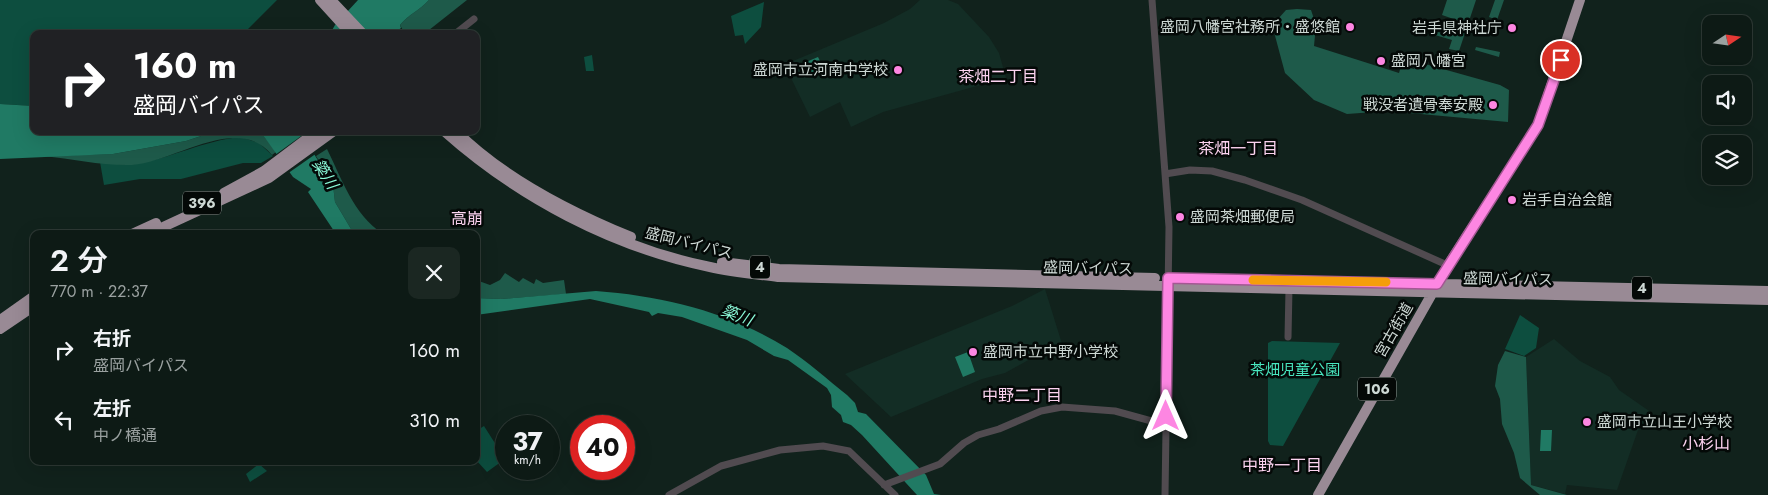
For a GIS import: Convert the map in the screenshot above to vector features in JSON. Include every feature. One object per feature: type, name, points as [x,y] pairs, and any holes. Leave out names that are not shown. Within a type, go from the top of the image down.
[{"type":"highway","points":[[320,0],[347,30]]},
{"type":"highway","points":[[331,0],[359,30]]},
{"type":"highway","name":"106","points":[[1435,288],[1538,125],[1580,0]]},
{"type":"highway","name":"396","points":[[141,230],[272,170],[312,135]]},
{"type":"highway","name":"396","points":[[157,230],[225,199],[328,135]]},
{"type":"highway","name":"盛岡バイパス","points":[[449,135],[502,178],[553,208],[610,236],[656,253],[710,267],[778,277],[1168,281],[1289,288],[1768,292]]},
{"type":"highway","name":"盛岡バイパス","points":[[461,135],[498,166],[557,202],[622,233],[657,246],[711,260],[778,269],[1435,288],[1768,300]]},
{"type":"highway","name":"宮古街道","points":[[1318,495],[1435,288]]},
{"type":"highway","points":[[0,320],[30,299]]},
{"type":"highway","points":[[0,329],[30,309]]},
{"type":"street","points":[[1152,0],[1169,227],[1165,495]]},
{"type":"street","points":[[461,30],[474,19]]},
{"type":"street","points":[[1165,174],[1212,171],[1245,180],[1302,200],[1448,265]]},
{"type":"street","points":[[1288,337],[1289,288]]},
{"type":"street","points":[[884,485],[945,462],[964,443],[978,435],[1000,429],[1041,411],[1062,407],[1115,411],[1166,424]]},
{"type":"street","points":[[669,495],[721,466],[802,447],[823,446],[849,451],[895,495]]},
{"type":"shaded area","points":[[429,0],[467,0],[429,30],[403,30],[400,25]]},
{"type":"shaded area","name":"盛岡市立河南中学校","points":[[920,0],[948,0],[958,4],[989,37],[999,53],[1006,78],[883,112],[851,127],[840,102],[810,117],[792,80],[793,61],[884,23],[910,9]]},
{"type":"shaded area","points":[[1447,0],[1476,0],[1468,24],[1442,15]]},
{"type":"shaded area","points":[[1495,0],[1504,0],[1497,20],[1489,17]]},
{"type":"shaded area","points":[[1286,10],[1311,10],[1316,25],[1314,46],[1399,73],[1401,66],[1414,69],[1418,62],[1500,85],[1509,90],[1508,122],[1388,111],[1347,114],[1314,100],[1285,73],[1274,32],[1278,19]]},
{"type":"shaded area","points":[[1451,28],[1465,33],[1459,51],[1449,49],[1452,40],[1435,35],[1437,32],[1449,34]]},
{"type":"shaded area","points":[[1476,47],[1500,52],[1499,57],[1475,50]]},
{"type":"shaded area","points":[[204,135],[263,135],[276,152],[272,155],[258,143],[242,138],[205,143],[149,162],[132,165],[44,156],[113,154],[186,141]]},
{"type":"shaded area","points":[[327,149],[349,195],[364,216],[378,230],[352,230],[335,202],[333,185],[316,156]]},
{"type":"shaded area","points":[[505,273],[519,282],[523,278],[534,284],[536,279],[543,283],[564,280],[566,294],[501,299],[480,298],[480,281],[490,285],[500,280]]},
{"type":"shaded area","name":"盛岡市立中野小学校","points":[[1045,289],[1063,347],[1032,358],[1005,373],[982,379],[891,417],[845,374],[1012,306]]},
{"type":"shaded area","name":"盛岡市立山王小学校","points":[[1554,339],[1580,361],[1610,377],[1619,390],[1652,413],[1638,430],[1617,490],[1567,485],[1565,494],[1531,485],[1526,357]]},
{"type":"shaded area","points":[[1505,351],[1526,357],[1531,485],[1567,495],[1540,495],[1520,478],[1514,453],[1502,424],[1500,399],[1495,386],[1498,365]]},
{"type":"green space","points":[[0,0],[277,0],[247,30],[30,30],[30,106],[0,104]]},
{"type":"green space","points":[[764,2],[761,27],[745,44],[743,35],[735,36],[731,16]]},
{"type":"green space","points":[[592,55],[594,71],[586,71],[584,57]]},
{"type":"green space","points":[[241,137],[259,143],[273,156],[261,163],[243,163],[181,179],[140,179],[104,185],[100,162],[122,165],[135,164],[214,142]]},
{"type":"green space","points":[[1520,315],[1539,328],[1536,348],[1524,356],[1505,349]]},
{"type":"green space","name":"茶畑児童公園","points":[[1272,341],[1340,343],[1283,446],[1270,445],[1268,441],[1268,343]]},
{"type":"green space","points":[[484,426],[495,443],[495,466],[487,472],[480,464],[480,428]]},
{"type":"green space","points":[[258,465],[267,471],[250,482],[246,474]]},
{"type":"water","points":[[358,0],[429,0],[403,21],[398,30],[332,30]]},
{"type":"water","points":[[818,57],[824,69],[804,78],[799,65]]},
{"type":"water","points":[[0,104],[30,106],[30,135],[204,135],[186,141],[113,154],[0,159]]},
{"type":"water","name":"簗川","points":[[263,135],[302,135],[333,185],[335,202],[352,230],[333,230],[308,192],[311,189],[293,177]]},
{"type":"water","points":[[596,291],[621,293],[671,302],[719,315],[765,335],[787,348],[847,395],[855,403],[858,412],[866,414],[926,475],[934,494],[941,495],[917,495],[862,435],[851,425],[843,422],[841,415],[832,407],[831,395],[827,388],[788,360],[774,356],[747,340],[682,317],[658,313],[652,316],[649,312],[590,299],[480,314],[480,298],[501,299]]},
{"type":"water","points":[[968,352],[975,372],[963,377],[955,357]]},
{"type":"water","points":[[1541,430],[1552,430],[1551,451],[1540,451]]},
{"type":"pier","points":[[303,135],[305,135],[317,153],[287,174],[275,155]]},
{"type":"slow traffic","points":[[1253,280],[1386,282]]},
{"type":"place","name":"盛岡八幡宮社務所・盛悠館","points":[[1350,27]]},
{"type":"place","name":"岩手県神社庁","points":[[1512,28]]},
{"type":"place","name":"盛岡八幡宮","points":[[1381,61]]},
{"type":"place","name":"盛岡市立河南中学校","points":[[898,70]]},
{"type":"place","name":"戦没者遺骨奉安殿","points":[[1493,105]]},
{"type":"place","name":"岩手自治会館","points":[[1512,200]]},
{"type":"place","name":"盛岡茶畑郵便局","points":[[1180,217]]},
{"type":"place","name":"盛岡市立中野小学校","points":[[973,352]]},
{"type":"place","name":"盛岡市立山王小学校","points":[[1587,422]]},
{"type":"district","name":"茶畑二丁目","points":[[998,76]]},
{"type":"district","name":"茶畑一丁目","points":[[1238,148]]},
{"type":"district","name":"高崩","points":[[467,218]]},
{"type":"district","name":"中野二丁目","points":[[1022,395]]},
{"type":"district","name":"小杉山","points":[[1706,443]]},
{"type":"district","name":"中野一丁目","points":[[1282,465]]},
{"type":"route","points":[[1166,416],[1168,278],[1437,284],[1538,125],[1561,60]]}]
